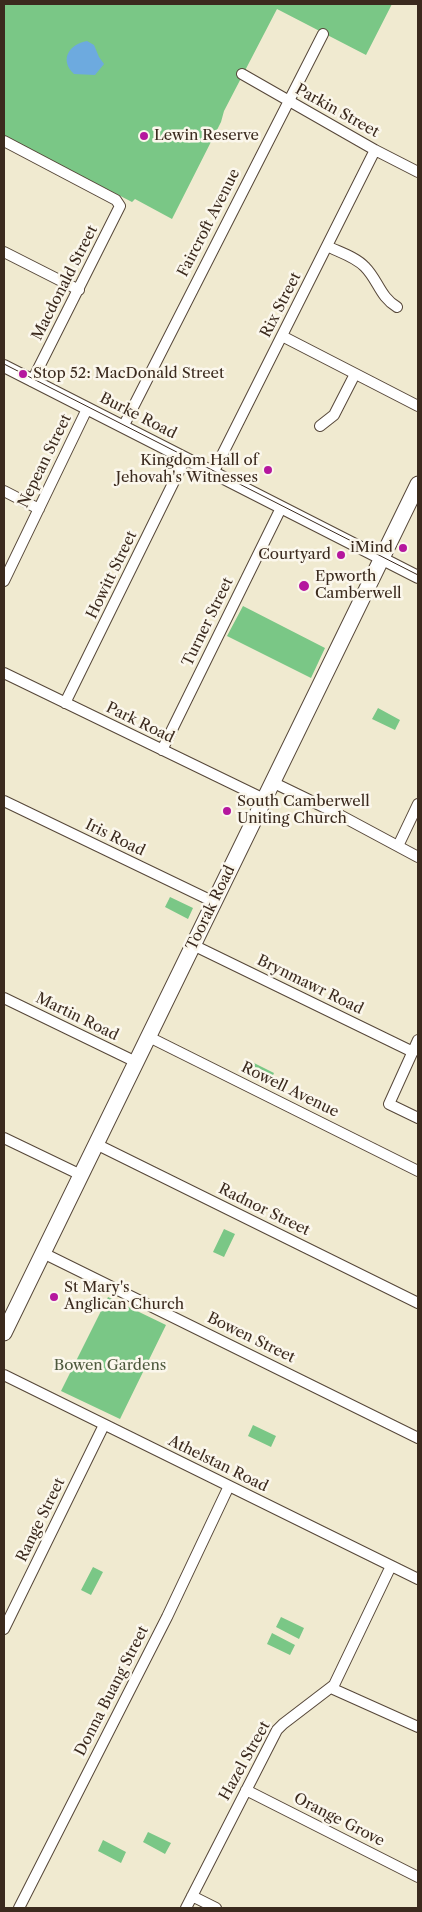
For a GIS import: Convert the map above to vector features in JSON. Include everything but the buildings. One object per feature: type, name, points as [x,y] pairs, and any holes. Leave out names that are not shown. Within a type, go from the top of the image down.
[{"type":"highway","name":"Toorak Road","points":[[4,1333],[418,484]]},
{"type":"main road","name":"Burke Road","points":[[4,366],[418,578]]},
{"type":"street","name":"Faircroft Avenue","points":[[122,427],[323,34]]},
{"type":"street","name":"Parkin Street","points":[[242,74],[375,150],[418,172]]},
{"type":"street","name":"Macdonald Street","points":[[4,141],[116,200],[120,206],[32,381]]},
{"type":"street","name":"Rix Street","points":[[213,473],[375,150]]},
{"type":"street","points":[[327,246],[364,265],[378,288],[397,307]]},
{"type":"street","points":[[4,252],[78,290]]},
{"type":"street","points":[[282,336],[418,406]]},
{"type":"street","points":[[320,426],[334,415],[355,374]]},
{"type":"street","name":"Nepean Street","points":[[4,581],[87,408]]},
{"type":"street","name":"Howitt Street","points":[[66,704],[185,459]]},
{"type":"street","points":[[4,490],[39,508]]},
{"type":"street","name":"Turner Street","points":[[162,750],[281,508]]},
{"type":"street","name":"Park Road","points":[[4,673],[264,799]]},
{"type":"street","points":[[272,782],[336,813],[418,857]]},
{"type":"street","name":"Iris Road","points":[[4,801],[214,902]]},
{"type":"street","points":[[398,846],[418,804]]},
{"type":"street","name":"Brynmawr Road","points":[[193,945],[413,1052]]},
{"type":"street","name":"Martin Road","points":[[4,998],[136,1062]]},
{"type":"street","name":"Rowell Avenue","points":[[149,1037],[418,1170]]},
{"type":"street","points":[[418,1040],[389,1104],[418,1118]]},
{"type":"street","points":[[4,1138],[81,1175]]},
{"type":"street","name":"Radnor Street","points":[[96,1144],[418,1303]]},
{"type":"street","name":"Bowen Street","points":[[43,1253],[418,1438]]},
{"type":"street","name":"Athelstan Road","points":[[4,1375],[418,1579]]},
{"type":"street","name":"Range Street","points":[[4,1629],[104,1425]]},
{"type":"street","name":"Donna Buang Street","points":[[19,1908],[167,1617],[229,1486]]},
{"type":"street","name":"Hazel Street","points":[[186,1908],[279,1728],[331,1688],[337,1681],[391,1566]]},
{"type":"street","points":[[331,1688],[418,1727]]},
{"type":"street","name":"Orange Grove","points":[[246,1790],[418,1878]]},
{"type":"street","points":[[192,1896],[216,1908]]},
{"type":"green space","name":"Lewin Reserve","points":[[4,4],[392,4],[366,55],[277,9],[224,111],[221,122],[172,219],[135,199],[132,202],[4,136]]},
{"type":"green space","points":[[243,606],[325,648],[311,678],[227,636]]},
{"type":"green space","points":[[378,708],[400,720],[395,730],[372,719]]},
{"type":"green space","points":[[170,897],[193,908],[188,919],[165,907]]},
{"type":"green space","points":[[252,1062],[274,1073],[269,1084],[247,1073]]},
{"type":"green space","points":[[224,1229],[235,1234],[224,1257],[213,1252]]},
{"type":"green space","name":"Bowen Gardens","points":[[108,1297],[166,1325],[120,1419],[61,1391]]},
{"type":"green space","points":[[253,1425],[276,1436],[271,1447],[248,1436]]},
{"type":"green space","points":[[93,1567],[103,1572],[91,1595],[81,1590]]},
{"type":"green space","points":[[281,1617],[304,1628],[299,1639],[276,1627]]},
{"type":"green space","points":[[272,1633],[295,1645],[290,1655],[267,1644]]},
{"type":"green space","points":[[148,1832],[171,1843],[165,1854],[143,1842]]},
{"type":"green space","points":[[103,1840],[126,1852],[121,1863],[98,1851]]},
{"type":"water","points":[[87,41],[94,45],[104,64],[95,75],[74,74],[67,63],[68,53],[75,45]]},
{"type":"tram line","points":[[4,364],[418,575]]},
{"type":"place","name":"Lewin Reserve","points":[[144,136]]},
{"type":"place","name":"Stop 52: MacDonald Street","points":[[23,374]]},
{"type":"place","name":"Kingdom Hall of Jehovah's Witnesses","points":[[268,470]]},
{"type":"place","name":"iMind","points":[[403,548]]},
{"type":"place","name":"Courtyard","points":[[341,555]]},
{"type":"place","name":"Epworth Camberwell","points":[[304,586]]},
{"type":"place","name":"South Camberwell Uniting Church","points":[[227,811]]},
{"type":"place","name":"St Mary's Anglican Church","points":[[54,1297]]}]
